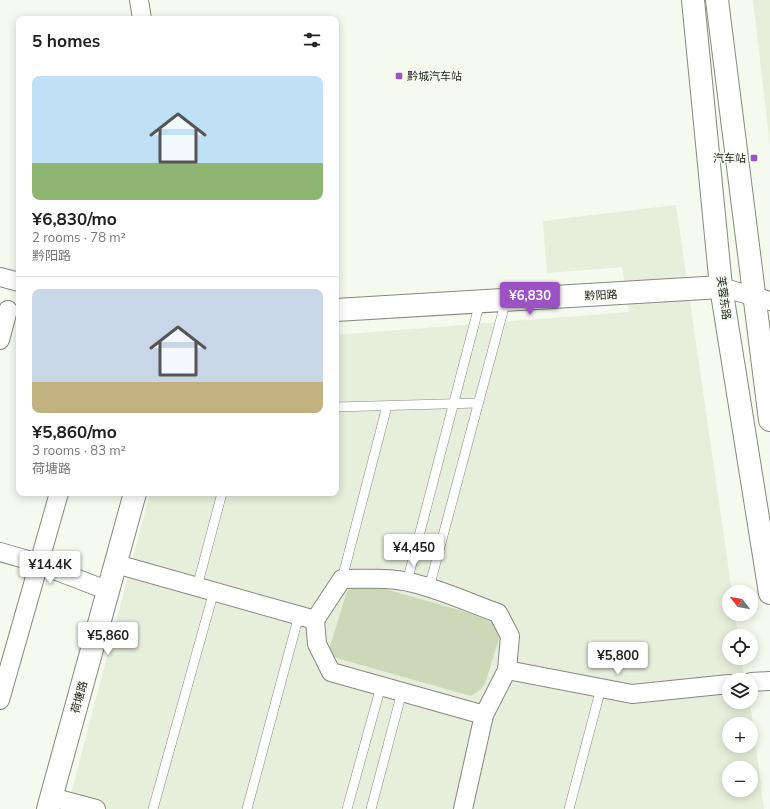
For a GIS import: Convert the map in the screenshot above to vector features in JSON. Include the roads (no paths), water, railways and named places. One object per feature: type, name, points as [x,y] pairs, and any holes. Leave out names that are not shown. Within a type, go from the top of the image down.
[{"type":"main road","name":"芙蓉东路","points":[[693,0],[721,287],[770,594]]},
{"type":"main road","points":[[717,0],[762,299],[770,420]]},
{"type":"main road","name":"黔阳路","points":[[339,310],[721,287]]},
{"type":"main road","name":"荷塘路","points":[[50,803],[134,496]]},
{"type":"street","points":[[139,0],[142,16]]},
{"type":"street","points":[[0,277],[16,281]]},
{"type":"street","points":[[721,287],[762,299]]},
{"type":"street","points":[[0,340],[8,310]]},
{"type":"street","points":[[0,700],[58,496]]},
{"type":"street","points":[[0,552],[39,564],[108,591]]},
{"type":"street","points":[[116,564],[307,618]]},
{"type":"street","points":[[307,618],[342,579],[390,579],[412,582],[498,613],[510,636],[507,670],[484,715],[463,809]]},
{"type":"street","points":[[307,618],[331,672],[484,715]]},
{"type":"street","points":[[507,670],[632,694],[722,685]]},
{"type":"street","points":[[758,682],[770,681]]},
{"type":"street","points":[[50,803],[96,809]]},
{"type":"lane","points":[[429,588],[506,300]]},
{"type":"lane","points":[[407,582],[480,302]]},
{"type":"lane","points":[[339,407],[478,404]]},
{"type":"lane","points":[[342,579],[387,406]]},
{"type":"lane","points":[[153,809],[205,589],[221,496]]},
{"type":"lane","points":[[248,809],[307,618]]},
{"type":"lane","points":[[347,809],[381,686]]},
{"type":"lane","points":[[569,809],[601,688]]},
{"type":"lane","points":[[371,809],[402,692]]},
{"type":"place","name":"黔城汽车站","points":[[399,76]]},
{"type":"place","name":"汽车站","points":[[754,158]]}]
